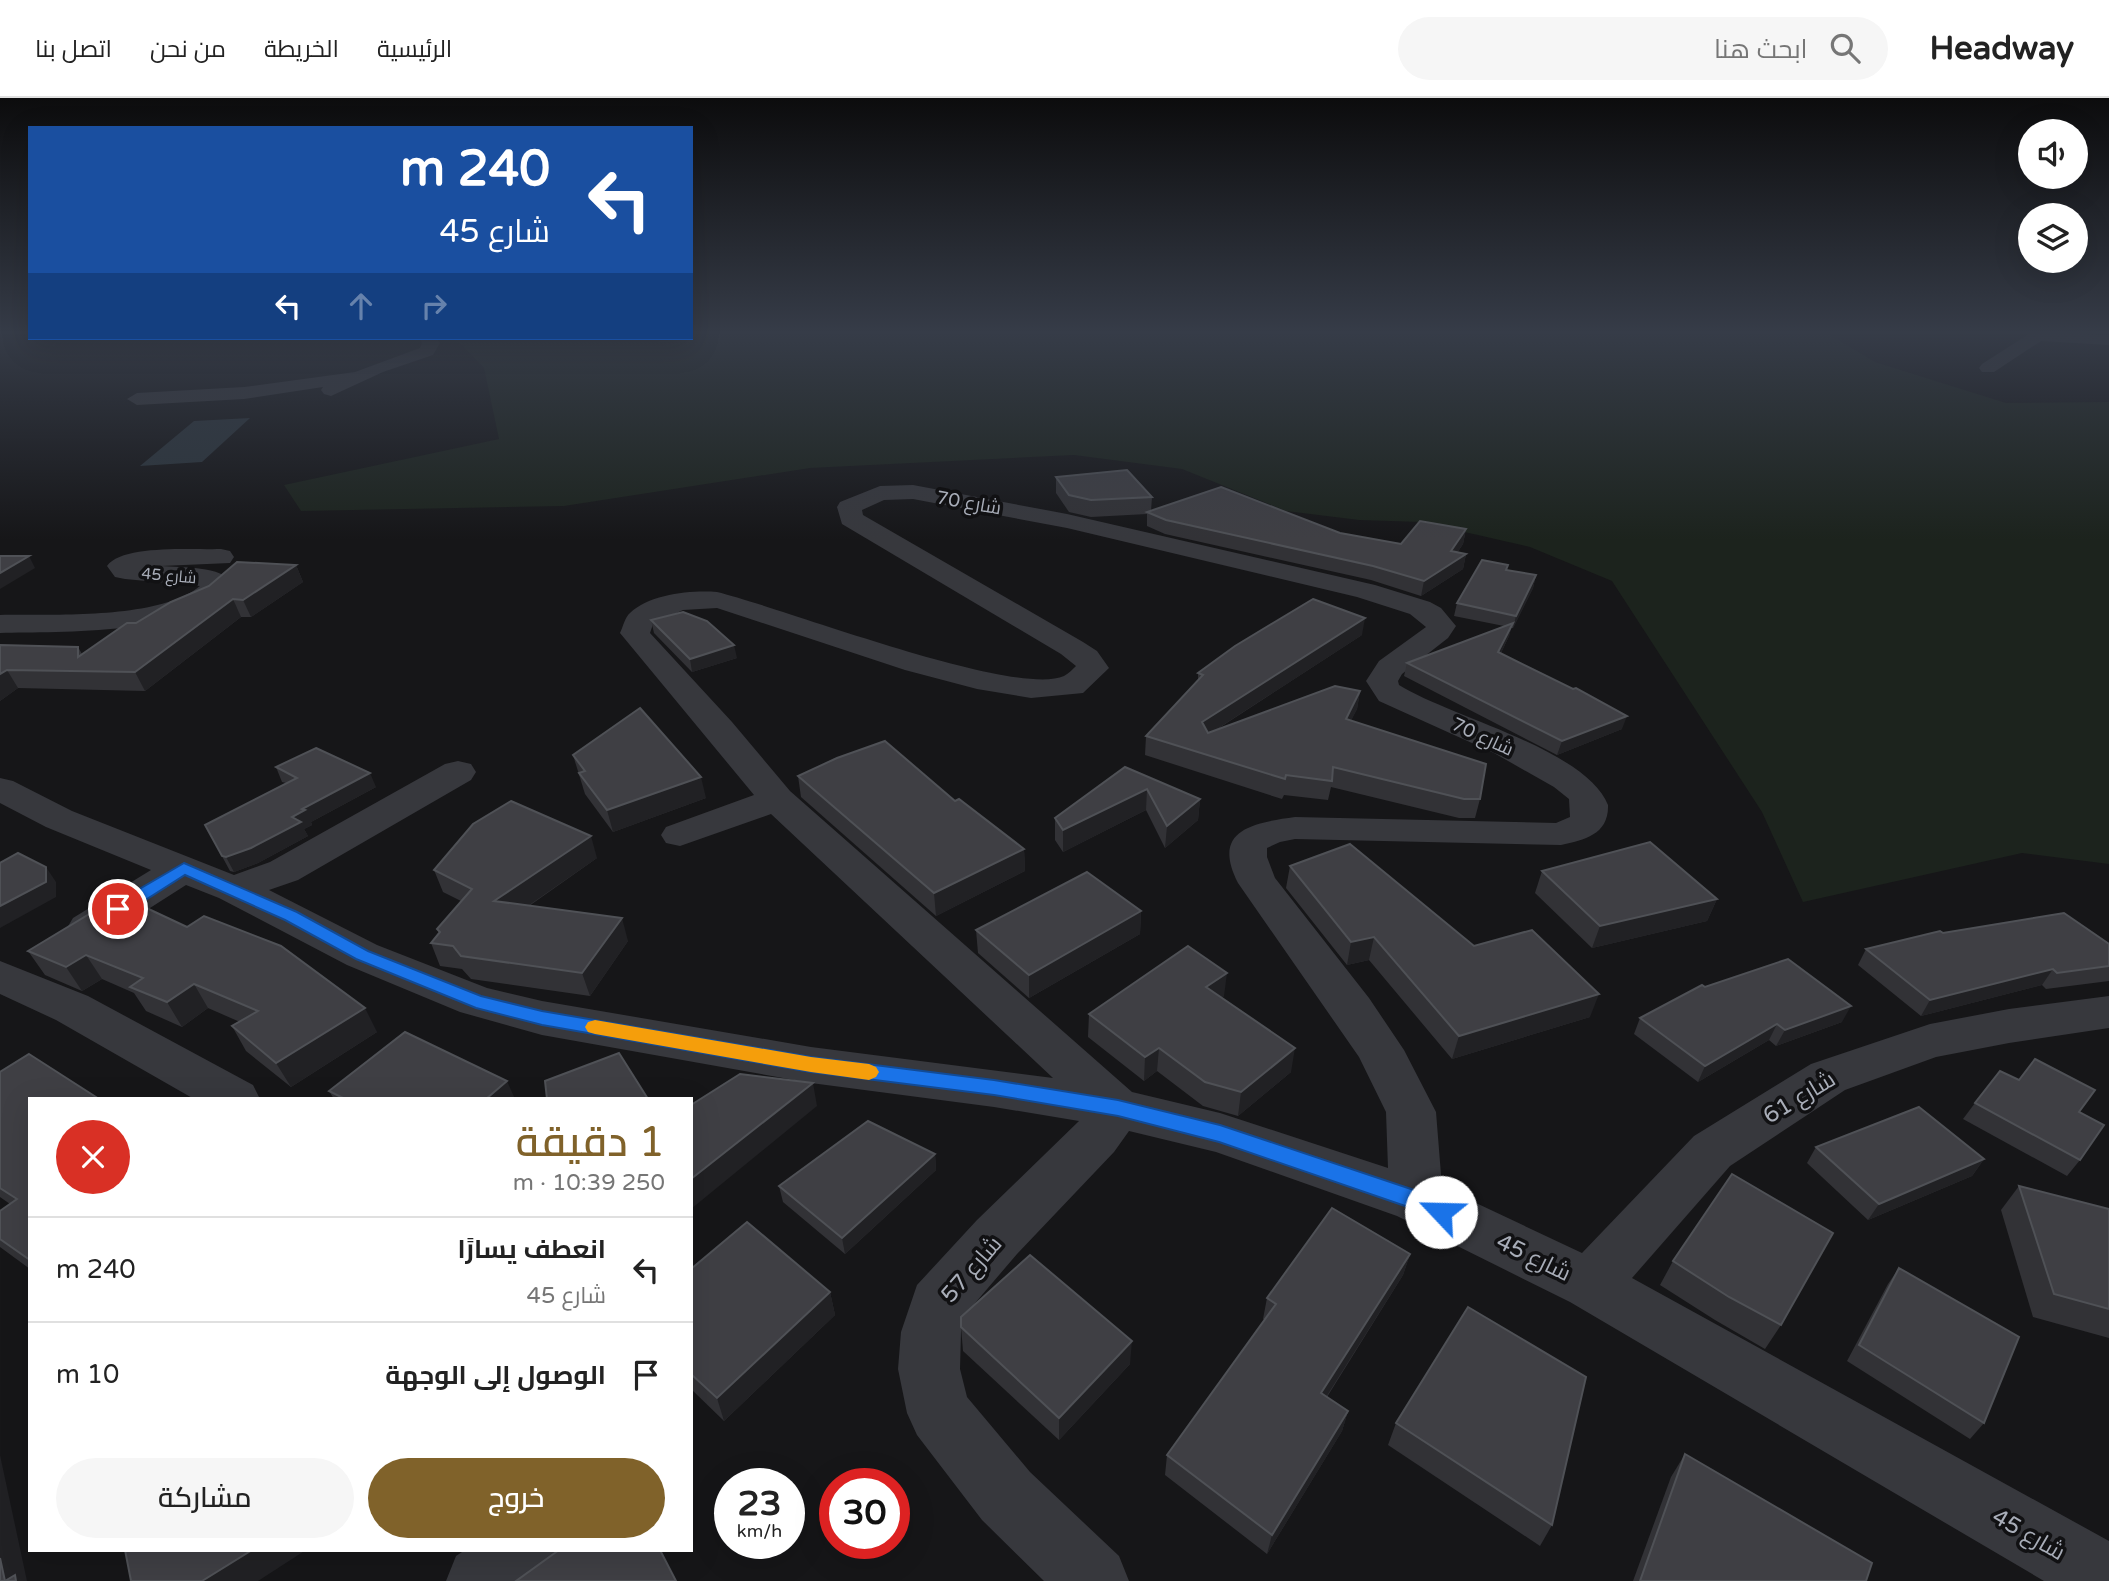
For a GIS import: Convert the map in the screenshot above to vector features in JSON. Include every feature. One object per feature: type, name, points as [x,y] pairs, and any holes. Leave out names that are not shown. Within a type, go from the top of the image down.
[{"type":"street","name":"شارع 70","points":[[1118,1108],[777,799],[720,729],[640,641],[635,633],[640,619],[668,605],[715,600],[776,617],[936,670],[982,681],[1012,687],[1058,688],[1089,676],[1093,668],[1086,658],[1072,648],[851,519],[849,507],[880,493],[913,492],[1067,521],[1322,580],[1394,600],[1431,614],[1441,626],[1438,632],[1390,668],[1382,686],[1397,697],[1514,749],[1578,787],[1590,801],[1591,815],[1586,824],[1561,834],[1525,835],[1295,828],[1278,830],[1255,839],[1247,847],[1246,853],[1247,864],[1258,883],[1373,1040],[1411,1112],[1416,1200]]},
{"type":"street","name":"شارع 45","points":[[0,624],[141,616],[184,607],[207,597],[220,584],[208,579],[125,570],[120,566],[139,559],[221,556]]},
{"type":"street","points":[[233,889],[284,871],[458,772]]},
{"type":"street","name":"شارع 45","points":[[0,789],[60,820],[233,889],[362,955],[476,1001],[542,1018],[811,1065],[994,1088],[1118,1108],[1220,1133],[1416,1200],[1590,1284],[2109,1580]]},
{"type":"street","points":[[680,835],[777,799]]},
{"type":"street","points":[[184,869],[22,965],[72,1008],[231,1097]]},
{"type":"street","name":"شارع 61","points":[[1590,1284],[1712,1152],[1828,1077],[1930,1041],[2009,1026],[2109,1012]]},
{"type":"street","name":"شارع 57","points":[[1094,1581],[1006,1496],[939,1413],[929,1369],[930,1344],[938,1304],[997,1237],[1096,1137],[1118,1108]]},
{"type":"street","points":[[481,1581],[527,1552]]},
{"type":"shaded area","points":[[491,401],[2109,402],[2109,864],[2022,853],[1803,902],[1762,812],[1612,581],[1530,547],[1421,522],[1359,520],[1286,511],[1182,469],[1074,455],[810,468],[564,506],[301,511],[284,485],[499,439]]},
{"type":"shaded area","points":[[250,418],[202,462],[140,466],[194,421]]},
{"type":"building","points":[[1127,470],[1152,497],[1091,500],[1069,495],[1056,477]]},
{"type":"building","points":[[1221,487],[1340,533],[1401,544],[1420,521],[1466,529],[1451,551],[1466,554],[1424,581],[1373,566],[1166,520],[1147,512]]},
{"type":"building","points":[[0,556],[29,556],[0,573]]},
{"type":"building","points":[[1482,560],[1508,565],[1506,570],[1536,575],[1516,616],[1457,603]]},
{"type":"building","points":[[237,562],[296,565],[243,600],[233,599],[135,672],[7,670],[0,674],[0,645],[78,647],[78,657],[127,623],[136,623],[171,602],[209,586]]},
{"type":"building","points":[[1313,599],[1365,618],[1202,722],[1208,733],[1335,686],[1360,691],[1346,719],[1486,764],[1480,799],[1464,799],[1333,767],[1332,781],[1286,775],[1285,779],[1146,736],[1203,675],[1198,673],[1235,646]]},
{"type":"building","points":[[683,612],[707,621],[734,645],[690,659],[651,620]]},
{"type":"building","points":[[1513,623],[1498,652],[1573,689],[1576,688],[1627,716],[1562,741],[1407,663]]},
{"type":"building","points":[[640,708],[701,777],[607,810],[579,773],[585,771],[573,755]]},
{"type":"building","points":[[885,741],[955,801],[959,799],[1024,849],[934,893],[798,776],[837,758]]},
{"type":"building","points":[[316,748],[370,773],[292,817],[301,822],[251,848],[222,856],[205,825],[297,778],[276,767]]},
{"type":"building","points":[[1125,767],[1200,799],[1167,826],[1147,789],[1063,830],[1055,818]]},
{"type":"building","points":[[511,801],[591,836],[494,901],[622,918],[582,973],[461,956],[453,946],[431,943],[440,932],[437,929],[472,889],[434,870],[473,824]]},
{"type":"building","points":[[1650,842],[1717,899],[1600,926],[1542,871]]},
{"type":"building","points":[[1350,844],[1474,946],[1532,930],[1599,994],[1459,1036],[1374,937],[1351,942],[1290,866]]},
{"type":"building","points":[[18,853],[46,867],[46,882],[0,906],[0,863]]},
{"type":"building","points":[[1087,872],[1141,911],[1029,975],[976,930]]},
{"type":"building","points":[[123,897],[187,927],[204,916],[281,946],[365,1008],[276,1063],[232,1026],[258,1011],[194,984],[167,1002],[130,987],[143,978],[86,955],[66,967],[28,951],[106,904]]},
{"type":"building","points":[[2064,913],[2109,944],[2109,966],[2057,973],[2053,969],[1930,1000],[1866,949],[1940,931],[1943,933]]},
{"type":"building","points":[[1188,946],[1227,973],[1206,987],[1295,1048],[1241,1092],[1205,1082],[1159,1048],[1145,1057],[1089,1014]]},
{"type":"building","points":[[1788,959],[1851,1006],[1785,1030],[1777,1024],[1705,1066],[1640,1018],[1702,985],[1705,987]]},
{"type":"building","points":[[405,1032],[507,1081],[488,1097],[341,1097],[329,1091]]},
{"type":"building","points":[[619,1053],[647,1097],[547,1097],[545,1081]]},
{"type":"building","points":[[29,1054],[96,1097],[28,1097],[28,1259],[0,1239],[0,1211],[17,1199],[0,1188],[0,1072]]},
{"type":"building","points":[[2035,1059],[2095,1090],[2079,1112],[2104,1125],[2080,1160],[1975,1103],[2000,1071],[2019,1080]]},
{"type":"building","points":[[740,1074],[813,1083],[693,1177],[693,1104]]},
{"type":"building","points":[[1919,1107],[1984,1159],[1879,1204],[1816,1147]]},
{"type":"building","points":[[868,1121],[935,1154],[842,1238],[779,1186]]},
{"type":"building","points":[[1732,1174],[1833,1233],[1781,1325],[1729,1297],[1673,1261]]},
{"type":"building","points":[[2019,1186],[2109,1209],[2109,1309],[2054,1294]]},
{"type":"building","points":[[1332,1208],[1410,1254],[1321,1393],[1348,1411],[1272,1535],[1167,1455],[1276,1304],[1267,1298]]},
{"type":"building","points":[[747,1222],[830,1292],[717,1398],[693,1376],[693,1267]]},
{"type":"building","points":[[1030,1255],[1132,1341],[1059,1418],[961,1327],[961,1317]]},
{"type":"building","points":[[1899,1268],[2019,1337],[1984,1423],[1859,1345]]},
{"type":"building","points":[[1468,1307],[1586,1377],[1552,1525],[1396,1423]]},
{"type":"building","points":[[1685,1454],[1872,1563],[1866,1581],[1640,1581]]},
{"type":"building","points":[[125,1552],[249,1552],[202,1581],[131,1581]]},
{"type":"building","points":[[556,1552],[661,1552],[676,1581],[516,1581]]},
{"type":"building","points":[[0,1558],[5,1581],[0,1581]]},
{"type":"building","points":[[15,1575],[16,1581],[5,1581]]},
{"type":"slow traffic","points":[[595,1027],[811,1065],[869,1072]]},
{"type":"route","points":[[118,909],[184,869],[291,916],[362,955],[476,1001],[542,1018],[811,1065],[994,1088],[1118,1108],[1220,1133],[1416,1200],[1441,1212]]}]
